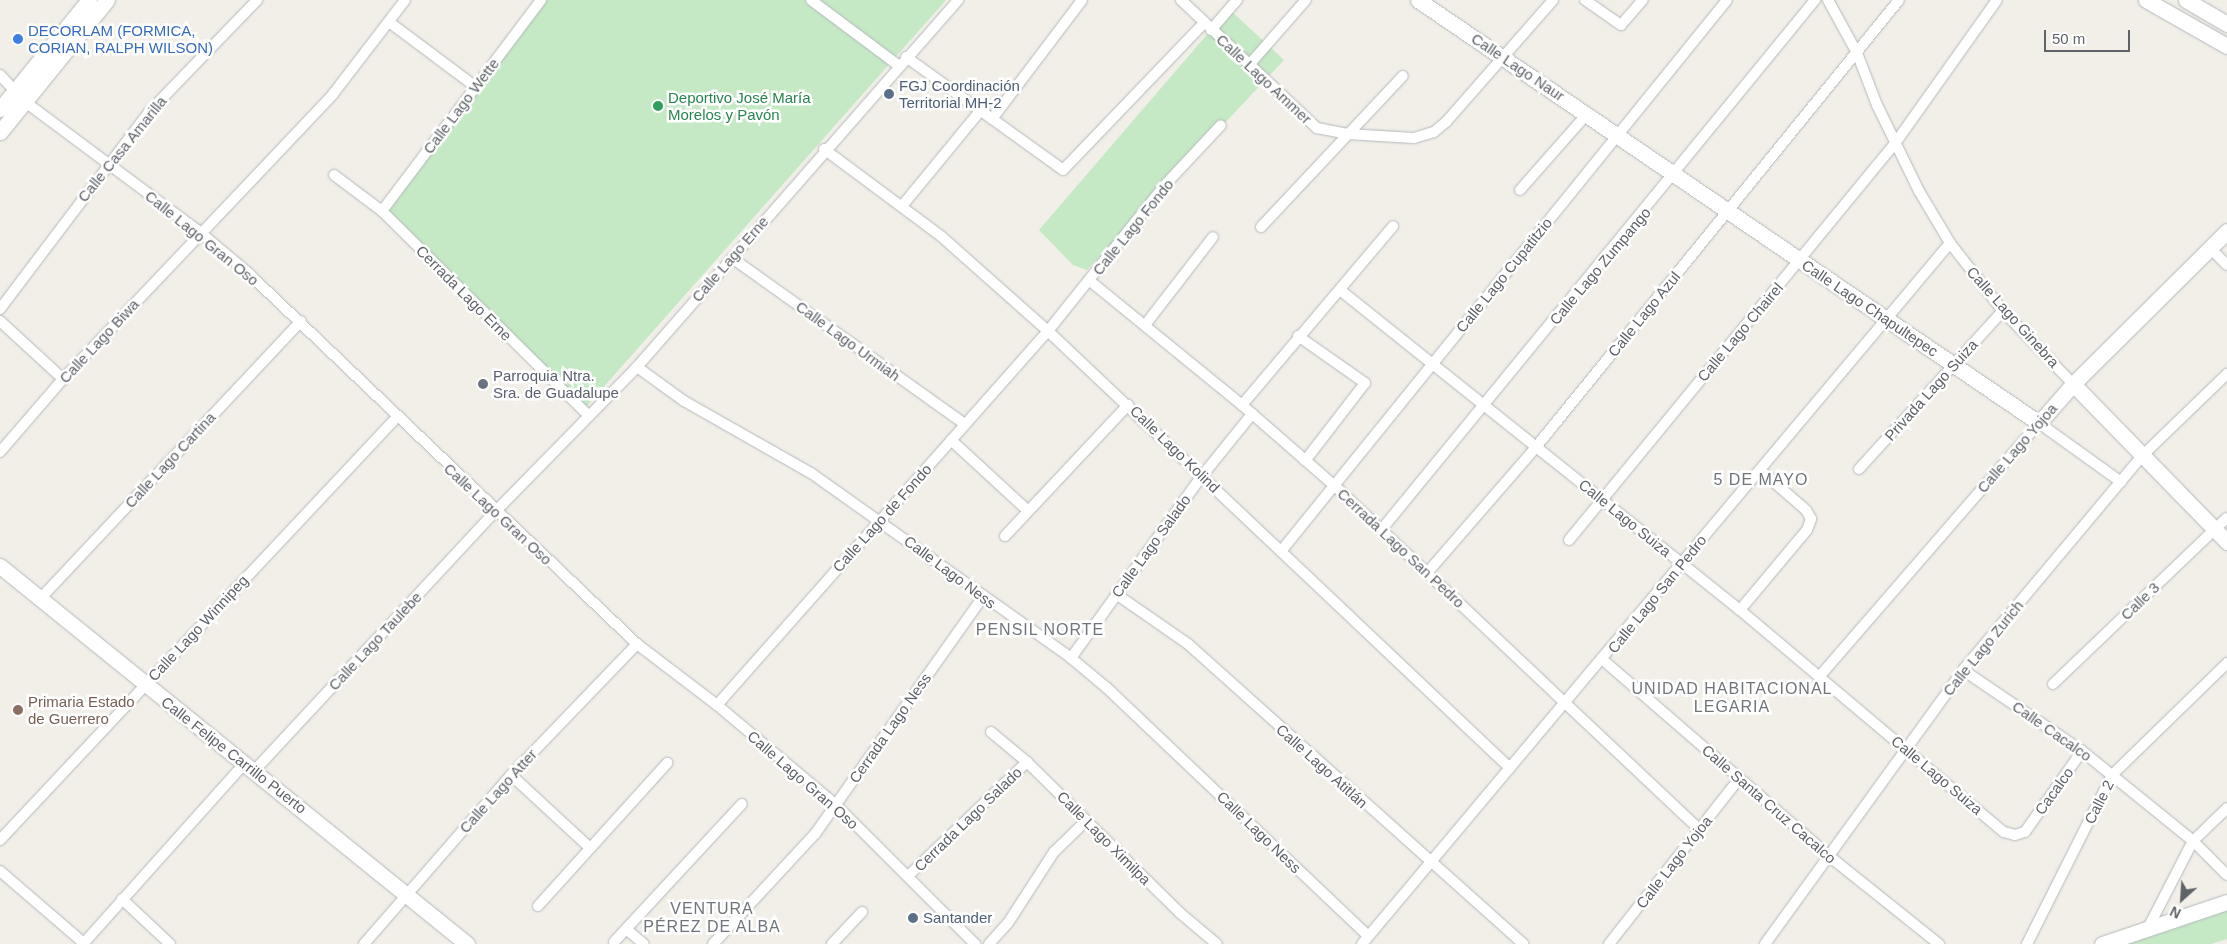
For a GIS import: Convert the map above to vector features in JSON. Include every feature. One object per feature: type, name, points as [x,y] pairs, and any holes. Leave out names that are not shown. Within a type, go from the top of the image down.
[{"type":"street","points":[[0,132],[20,96],[89,0]]},
{"type":"street","points":[[0,109],[20,96],[107,0]]},
{"type":"street","name":"Calle Casa Amarilla","points":[[0,309],[149,112],[257,0]]},
{"type":"street","name":"Calle Lago Wette","points":[[382,211],[540,0]]},
{"type":"street","points":[[811,0],[898,65]]},
{"type":"street","name":"Calle Lago Erne","points":[[495,512],[637,367],[824,149],[958,0]]},
{"type":"street","points":[[992,120],[1082,0]]},
{"type":"street","name":"Calle Lago Ammer","points":[[1182,0],[1207,27],[1317,128],[1347,134],[1425,136],[1446,122],[1504,57]]},
{"type":"street","points":[[906,56],[1063,170],[1207,27],[1237,0]]},
{"type":"street","points":[[1249,65],[1306,0]]},
{"type":"street","points":[[1504,57],[1553,0]]},
{"type":"street","points":[[1585,0],[1621,25],[1643,0]]},
{"type":"street","name":"Calle Lago Cupatitzio","points":[[1282,550],[1336,487],[1433,362],[1727,0]]},
{"type":"street","name":"Calle Lago Zumpango","points":[[1382,529],[1675,175],[1815,0]]},
{"type":"street","name":"Calle Lago Ginebra","points":[[1828,0],[1857,53],[1919,191],[1950,243],[2003,310],[2227,542]]},
{"type":"street","name":"Calle Lago Azul","points":[[1427,573],[1536,446],[1899,0]]},
{"type":"street","name":"Calle Lago Chairel","points":[[1569,540],[1896,142],[1997,0]]},
{"type":"street","points":[[2146,0],[2227,46]]},
{"type":"street","points":[[2186,0],[2227,24]]},
{"type":"street","name":"Calle Lago Biwa","points":[[0,452],[63,378],[333,94],[389,22],[401,1]]},
{"type":"street","name":"Calle Lago Naur","points":[[1421,1],[1618,135]]},
{"type":"street","points":[[389,22],[476,87]]},
{"type":"street","name":"Calle Lago Gran Oso","points":[[0,75],[20,96],[201,233],[301,321],[495,512],[637,644],[717,705],[836,806],[975,944]]},
{"type":"street","points":[[1261,227],[1403,76]]},
{"type":"street","points":[[902,206],[980,111]]},
{"type":"street","points":[[1520,190],[1587,114]]},
{"type":"street","name":"Calle Lago Fondo","points":[[1048,331],[1090,281],[1164,186],[1221,125]]},
{"type":"street","name":"Calle Lago Chapultepec","points":[[1618,135],[1727,212],[2039,423],[2121,482]]},
{"type":"street","name":"Calle Lago Kolind","points":[[824,149],[942,237],[1048,331],[1282,550],[1510,768]]},
{"type":"street","name":"Cerrada Lago Erne","points":[[334,174],[382,211],[589,416]]},
{"type":"street","points":[[1242,405],[1298,336],[1340,290],[1393,226]]},
{"type":"street","name":"Calle Lago Yojoa","points":[[1819,677],[2073,384],[2227,231]]},
{"type":"street","points":[[1145,325],[1213,237]]},
{"type":"street","name":"Calle Lago San Pedro","points":[[1365,940],[1603,660],[1681,564],[1762,471],[1950,243]]},
{"type":"street","points":[[2210,248],[2227,266]]},
{"type":"street","name":"Calle Lago Urmiah","points":[[732,258],[965,424]]},
{"type":"street","name":"Cerrada Lago San Pedro","points":[[1090,281],[1242,405],[1336,487],[1700,830]]},
{"type":"street","name":"Calle Lago Suiza","points":[[1340,290],[1433,362],[1740,610],[2004,832],[2014,835],[2024,832]]},
{"type":"street","name":"Privada Lago Suiza","points":[[1860,469],[2003,310]]},
{"type":"street","points":[[0,321],[63,378]]},
{"type":"street","name":"Calle Lago Cartina","points":[[40,599],[301,321]]},
{"type":"street","name":"Calle Lago de Fondo","points":[[717,705],[1048,331]]},
{"type":"street","points":[[1298,336],[1365,383],[1305,461]]},
{"type":"street","name":"Calle Lago Ness","points":[[637,367],[684,401],[812,473],[880,519],[983,598],[1071,658],[1107,688],[1365,940]]},
{"type":"street","name":"Calle Lago Zurich","points":[[1765,944],[1963,670],[2143,455],[2227,374]]},
{"type":"street","points":[[1005,536],[1027,510],[1128,405]]},
{"type":"street","name":"Calle Lago Salado","points":[[1071,658],[1202,476],[1252,414]]},
{"type":"street","name":"Calle Lago Winnipeg","points":[[0,840],[144,684],[397,417]]},
{"type":"street","points":[[951,440],[1027,510]]},
{"type":"street","points":[[1740,610],[1807,530],[1811,519],[1806,510],[1762,471]]},
{"type":"street","name":"Calle Lago Taulebe","points":[[84,944],[122,899],[495,512]]},
{"type":"street","name":"Calle 3","points":[[2053,684],[2227,518]]},
{"type":"street","name":"Calle Felipe Carrillo Puerto","points":[[0,566],[467,944]]},
{"type":"street","name":"Calle Lago Atitlán","points":[[1116,594],[1188,644],[1430,864],[1523,944]]},
{"type":"street","name":"Cerrada Lago Ness","points":[[713,944],[815,834],[983,598]]},
{"type":"street","name":"Calle Lago Atter","points":[[364,944],[409,896],[511,776],[637,644]]},
{"type":"street","name":"Calle Santa Cruz Cacalco","points":[[1603,660],[1830,856],[1940,944]]},
{"type":"street","name":"Calle 2","points":[[2027,944],[2112,775],[2227,663]]},
{"type":"street","name":"Calle Cacalco","points":[[1963,670],[2082,751],[2193,841],[2227,875]]},
{"type":"street","name":"Calle Lago Ximilpa","points":[[991,732],[1027,762],[1180,913],[1217,944]]},
{"type":"street","name":"Cacalco","points":[[2024,832],[2082,751]]},
{"type":"street","name":"Cerrada Lago Salado","points":[[908,876],[1027,762]]},
{"type":"street","points":[[538,906],[589,847],[667,763]]},
{"type":"street","points":[[511,776],[589,847]]},
{"type":"street","name":"Calle Lago Yojoa","points":[[1610,944],[1739,779]]},
{"type":"street","points":[[614,942],[742,804]]},
{"type":"street","points":[[2147,930],[2193,841],[2227,808]]},
{"type":"street","points":[[989,944],[1008,923],[1054,852],[1086,821]]},
{"type":"street","points":[[0,872],[84,944]]},
{"type":"street","points":[[122,899],[170,944]]},
{"type":"street","points":[[2102,944],[2227,902]]},
{"type":"street","points":[[832,944],[862,912]]},
{"type":"street","points":[[626,929],[644,944]]},
{"type":"green space","name":"Deportivo José María Morelos y Pavón","points":[[543,0],[946,0],[585,408],[385,212]]},
{"type":"green space","points":[[1229,9],[1284,60],[1087,270],[1073,265],[1039,230]]},
{"type":"green space","points":[[2227,909],[2227,939],[2211,944],[2102,944]]},
{"type":"place","name":"DECORLAM (FORMICA, CORIAN, RALPH WILSON)","points":[[18,39]]},
{"type":"place","name":"FGJ Coordinación Territorial MH-2","points":[[889,94]]},
{"type":"place","name":"Deportivo José María Morelos y Pavón","points":[[658,106]]},
{"type":"place","name":"Parroquia Ntra. Sra. de Guadalupe","points":[[483,384]]},
{"type":"place","name":"Primaria Estado de Guerrero","points":[[18,710]]},
{"type":"place","name":"Santander","points":[[913,918]]},
{"type":"district","name":"5 DE MAYO","points":[[1761,480]]},
{"type":"district","name":"PENSIL NORTE","points":[[1040,630]]},
{"type":"district","name":"UNIDAD HABITACIONAL LEGARIA","points":[[1732,698]]},
{"type":"district","name":"VENTURA PÉREZ DE ALBA","points":[[712,918]]}]
